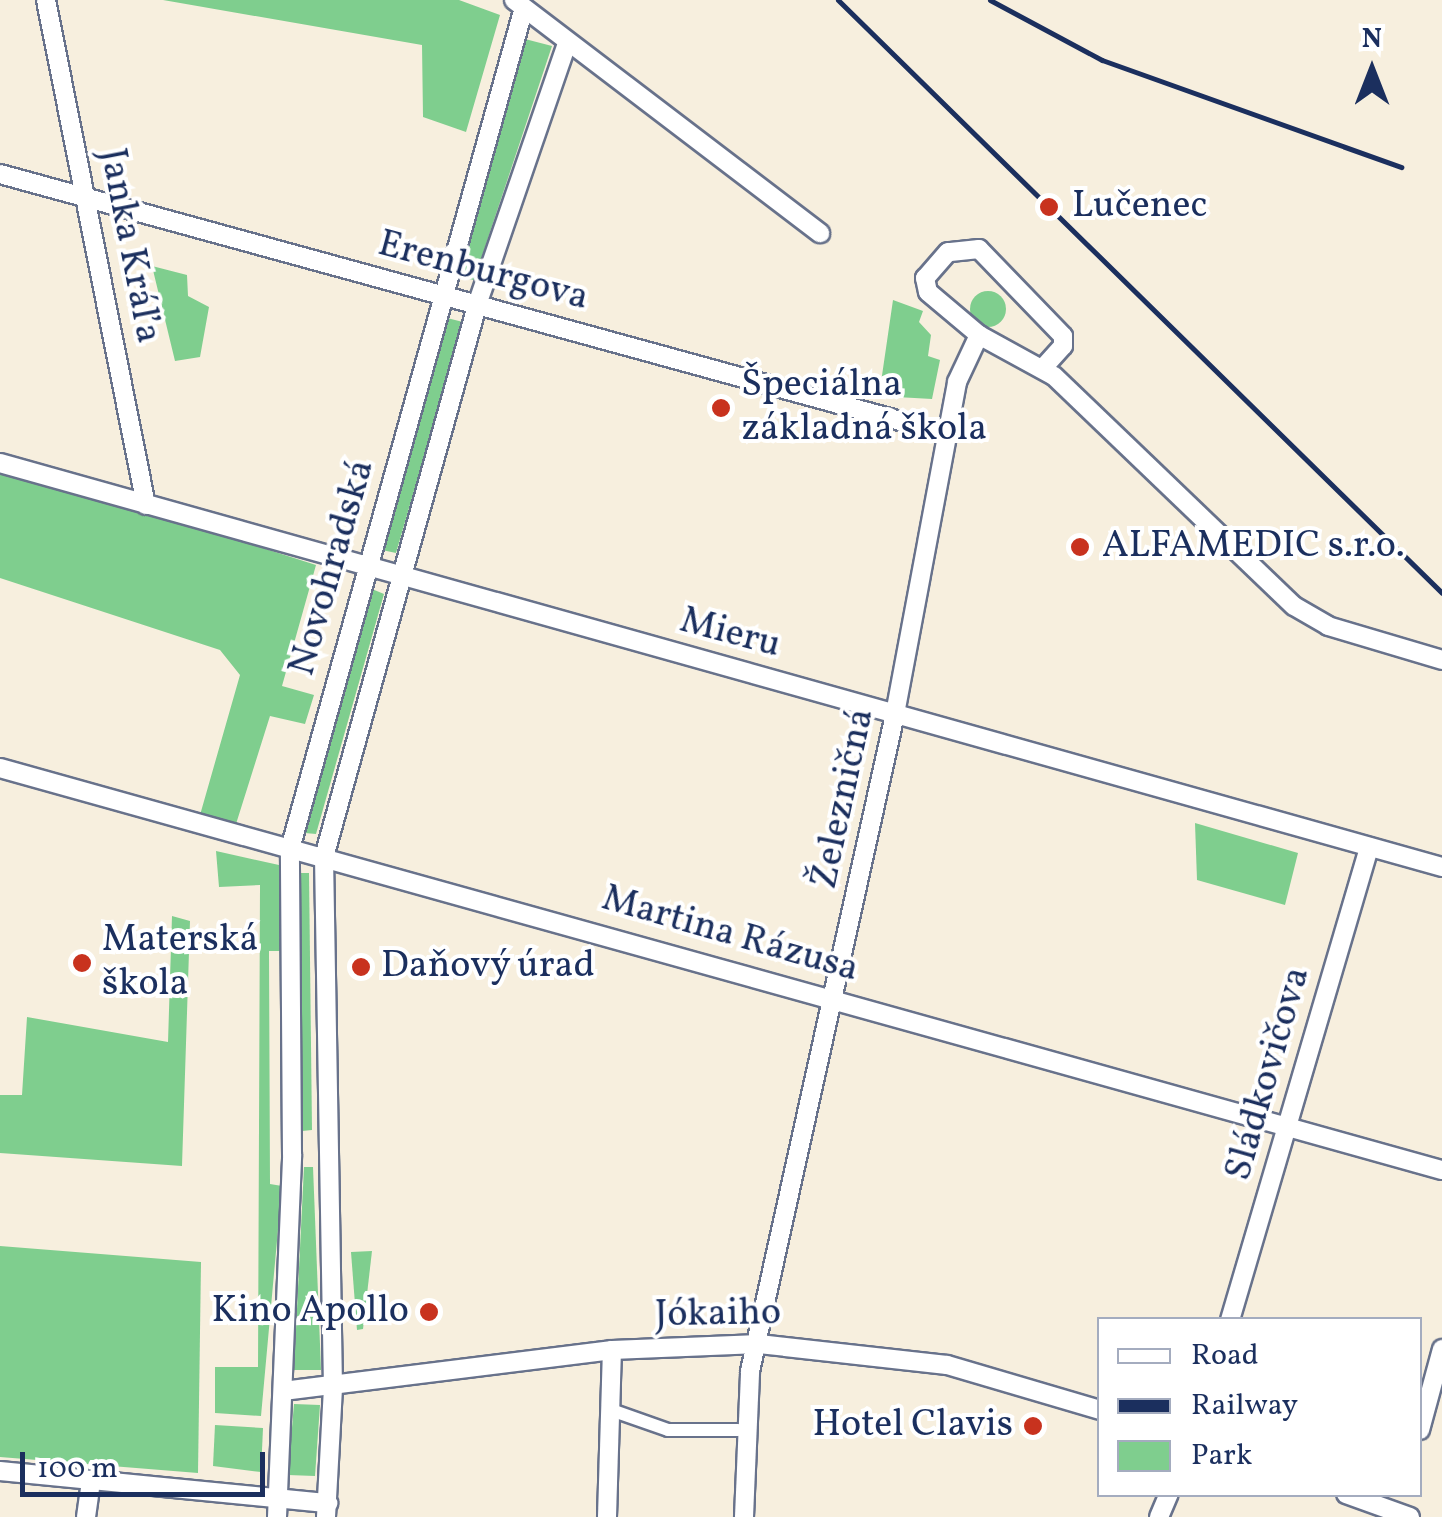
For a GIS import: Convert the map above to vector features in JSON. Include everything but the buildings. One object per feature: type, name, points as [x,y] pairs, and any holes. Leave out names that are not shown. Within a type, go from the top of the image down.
[{"type":"street","name":"Janka Kráľa","points":[[46,0],[146,505]]},
{"type":"street","points":[[518,6],[552,23],[567,43],[584,49],[820,233]]},
{"type":"street","name":"Novohradská","points":[[518,6],[290,849],[292,1154],[278,1508],[327,1510],[333,1388],[325,1152],[324,857],[478,302],[567,43]]},
{"type":"street","name":"Erenburgova","points":[[0,174],[443,292],[948,434]]},
{"type":"street","points":[[1043,368],[1062,346],[1063,336],[978,249],[958,246],[924,283],[980,335],[1043,368],[1304,614],[1442,660]]},
{"type":"street","name":"Železničná","points":[[744,1517],[750,1371],[895,714],[960,368],[980,335]]},
{"type":"street","name":"Mieru","points":[[0,464],[1442,867]]},
{"type":"street","name":"Martina Rázusa","points":[[0,768],[833,996],[1442,1170]]},
{"type":"street","name":"Sládkovičova","points":[[1231,1317],[1369,847]]},
{"type":"street","points":[[292,1154],[325,1152]]},
{"type":"street","name":"Jókaiho","points":[[333,1388],[612,1350],[759,1344],[948,1365],[1097,1409]]},
{"type":"street","points":[[1422,1423],[1442,1349]]},
{"type":"street","points":[[607,1517],[614,1412],[612,1350]]},
{"type":"street","points":[[283,1390],[333,1388]]},
{"type":"street","points":[[614,1412],[668,1430],[738,1430]]},
{"type":"street","points":[[0,1471],[278,1508]]},
{"type":"street","points":[[86,1517],[90,1480]]},
{"type":"street","points":[[1358,1497],[1403,1508]]},
{"type":"green space","points":[[163,0],[459,0],[500,15],[466,132],[423,117],[422,45]]},
{"type":"green space","points":[[525,39],[552,46],[474,280],[457,277]]},
{"type":"green space","points":[[152,266],[187,275],[188,296],[209,307],[200,357],[175,361]]},
{"type":"green space","points":[[988,291],[1001,296],[1006,309],[1001,322],[988,327],[975,322],[970,309],[975,296]]},
{"type":"green space","points":[[893,300],[923,311],[919,322],[931,335],[928,356],[940,360],[932,399],[879,396]]},
{"type":"green space","points":[[447,318],[463,322],[396,553],[382,550]]},
{"type":"green space","points":[[0,464],[316,565],[282,686],[314,695],[305,724],[270,716],[236,824],[200,815],[240,675],[220,650],[0,578]]},
{"type":"green space","points":[[372,589],[384,594],[316,834],[305,833]]},
{"type":"green space","points":[[1195,823],[1298,853],[1285,905],[1197,880]]},
{"type":"green space","points":[[216,851],[279,865],[282,951],[269,951],[270,1184],[282,1186],[261,1416],[215,1413],[215,1367],[258,1367],[260,885],[219,887]]},
{"type":"green space","points":[[299,873],[309,873],[312,1130],[302,1131]]},
{"type":"green space","points":[[172,916],[190,921],[182,1166],[0,1153],[0,1095],[22,1095],[27,1017],[168,1042]]},
{"type":"green space","points":[[304,1167],[313,1167],[321,1370],[294,1370]]},
{"type":"green space","points":[[0,1246],[201,1262],[198,1473],[0,1457]]},
{"type":"green space","points":[[372,1251],[363,1329],[357,1330],[351,1252]]},
{"type":"green space","points":[[294,1404],[320,1405],[315,1476],[288,1475]]},
{"type":"green space","points":[[215,1425],[263,1428],[261,1472],[213,1466]]},
{"type":"railway","points":[[838,0],[1442,593]]},
{"type":"railway","points":[[990,0],[1102,60],[1401,167]]},
{"type":"place","name":"Lučenec","points":[[1049,207]]},
{"type":"place","name":"Špeciálna základná škola","points":[[721,408]]},
{"type":"place","name":"ALFAMEDIC s.r.o.","points":[[1080,547]]},
{"type":"place","name":"Materská škola","points":[[82,963]]},
{"type":"place","name":"Daňový úrad","points":[[361,967]]},
{"type":"place","name":"Kino Apollo","points":[[429,1312]]},
{"type":"place","name":"Hotel Clavis","points":[[1033,1426]]}]
